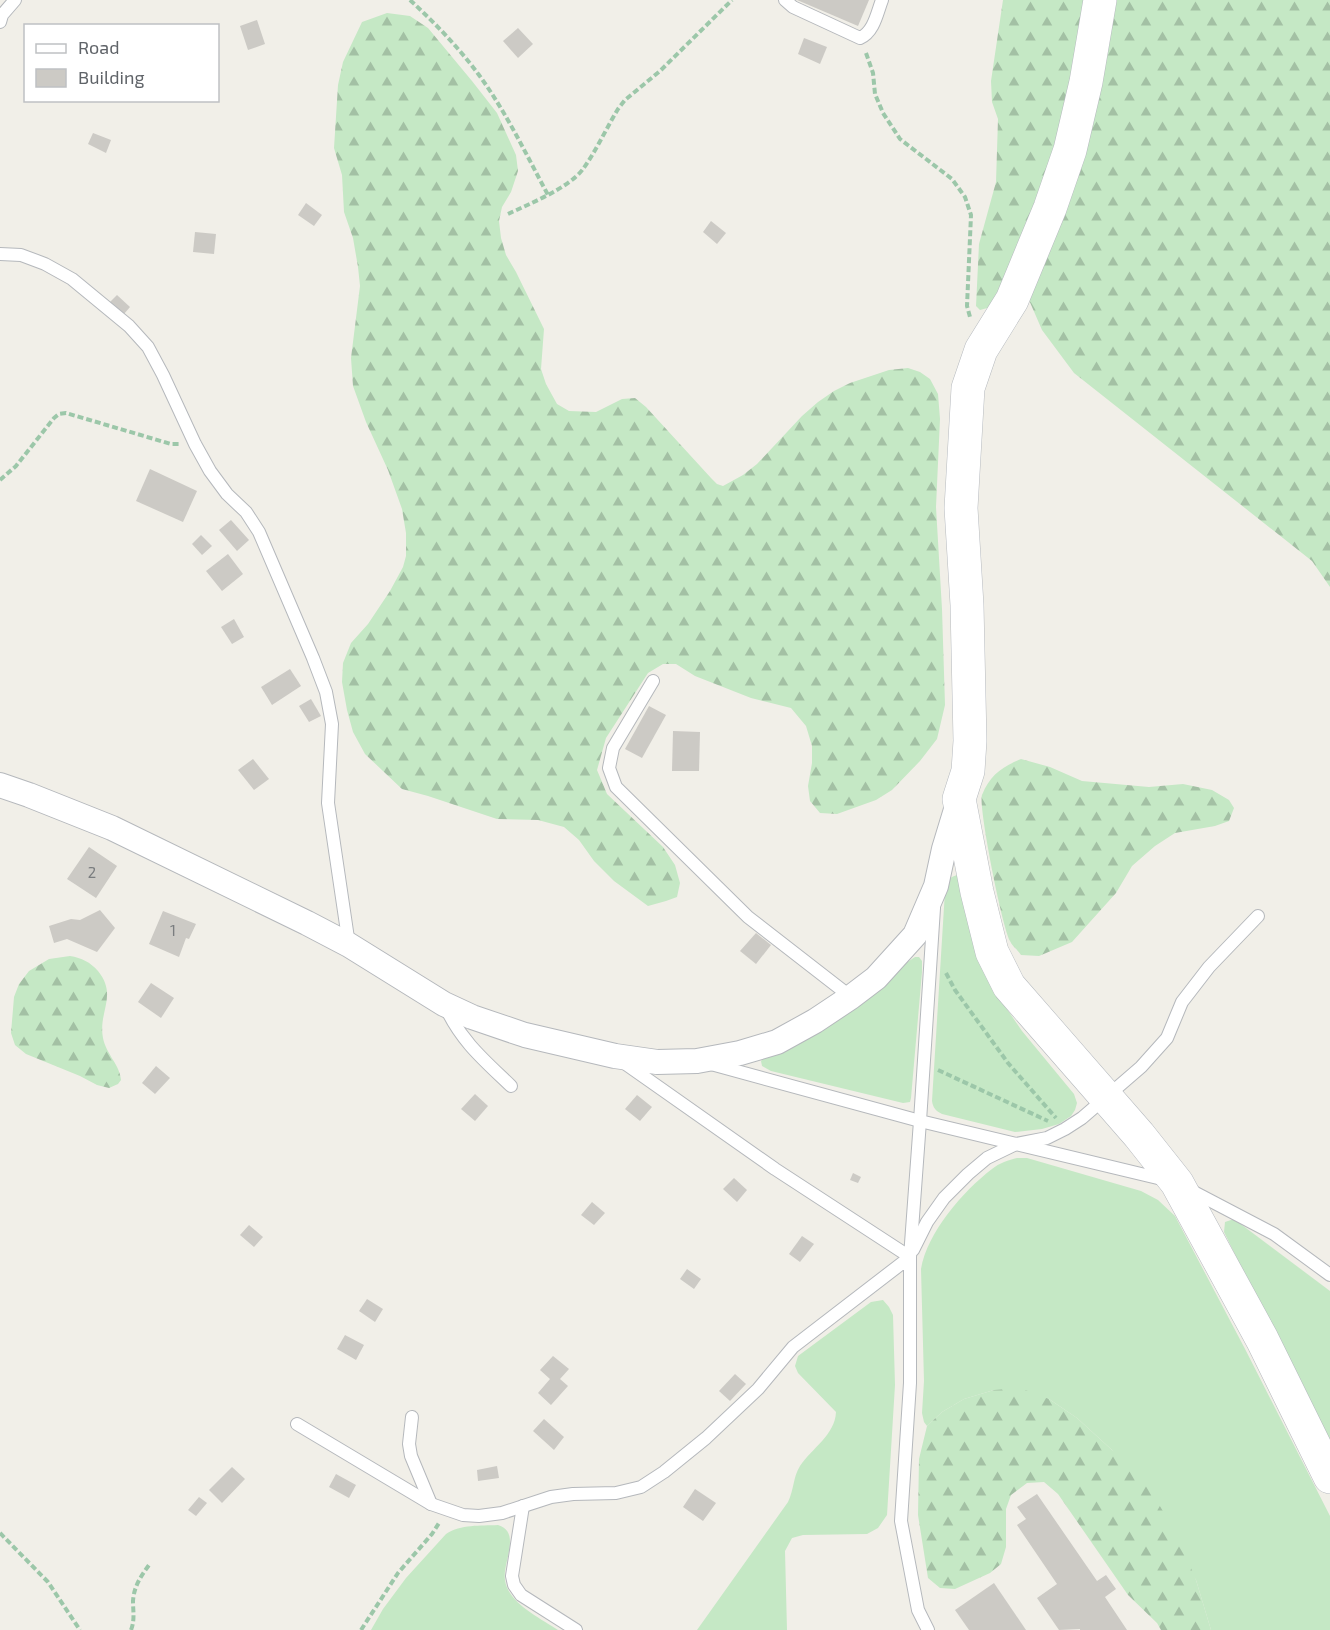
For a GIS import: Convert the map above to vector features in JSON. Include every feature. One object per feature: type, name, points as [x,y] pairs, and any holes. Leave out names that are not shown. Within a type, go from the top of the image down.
[{"type":"main road","points":[[1100,0],[1086,82],[1070,150],[1050,208],[1012,300],[981,350],[968,388],[961,507],[967,605],[970,741],[968,771],[959,799],[976,892],[992,952],[1009,986],[1162,1162],[1177,1183],[1262,1339],[1330,1477]]},
{"type":"street","points":[[0,785],[112,828],[308,922],[444,1004],[472,1017],[525,1035],[615,1056],[657,1062],[697,1061],[740,1053],[777,1042],[851,998],[876,978],[915,935],[936,886],[959,799]]},
{"type":"lane","points":[[0,22],[2,15],[15,0]]},
{"type":"lane","points":[[785,0],[793,7],[860,38],[870,30],[882,0]]},
{"type":"lane","points":[[0,254],[21,255],[45,264],[72,279],[129,326],[148,347],[210,471],[226,494],[246,512],[259,532],[326,692],[332,724],[328,803],[349,945]]},
{"type":"lane","points":[[653,681],[613,748],[609,768],[616,787],[747,917],[851,998]]},
{"type":"lane","points":[[928,1630],[918,1610],[901,1521],[910,1383],[910,1257],[936,886]]},
{"type":"lane","points":[[297,1424],[431,1504],[463,1515],[479,1516],[502,1513],[551,1497],[616,1493],[641,1487],[664,1472],[706,1438],[758,1389],[793,1347],[910,1257],[927,1222],[944,1198],[987,1158],[1016,1144],[1047,1138],[1065,1129],[1082,1118],[1141,1067],[1167,1038],[1182,1002],[1209,967],[1258,916]]},
{"type":"lane","points":[[444,1004],[463,1038],[511,1086]]},
{"type":"lane","points":[[615,1056],[775,1169],[910,1257]]},
{"type":"lane","points":[[697,1061],[920,1121],[1177,1183],[1274,1234],[1330,1275]]},
{"type":"lane","points":[[412,1417],[409,1444],[411,1456],[431,1504]]},
{"type":"lane","points":[[523,1506],[512,1576],[514,1585],[521,1595],[576,1630]]},
{"type":"path","points":[[410,0],[432,21],[478,74],[504,112],[548,195]]},
{"type":"path","points":[[508,214],[548,195],[582,171],[625,100],[660,71],[732,0]]},
{"type":"path","points":[[860,38],[873,73],[875,94],[883,113],[900,140],[952,179],[965,197],[971,215],[967,306],[981,350]]},
{"type":"path","points":[[0,480],[16,466],[59,414],[66,413],[171,444],[195,444]]},
{"type":"path","points":[[932,946],[955,990],[1008,1063],[1065,1129]]},
{"type":"path","points":[[924,1063],[1065,1129]]},
{"type":"path","points":[[361,1630],[398,1573],[432,1534],[448,1510]]},
{"type":"path","points":[[0,1533],[48,1582],[80,1630]]},
{"type":"path","points":[[131,1630],[135,1588],[149,1565]]},
{"type":"green space","points":[[1003,0],[1086,0],[1055,151],[1001,295],[991,307],[980,310],[976,306],[979,244],[996,182],[998,119],[992,102],[991,81]]},
{"type":"green space","points":[[1114,0],[1330,0],[1330,587],[1312,561],[1074,373],[1042,330],[1029,300]]},
{"type":"green space","points":[[387,13],[410,16],[428,28],[497,113],[516,155],[518,171],[511,192],[502,207],[499,221],[501,238],[506,255],[544,329],[541,369],[557,404],[569,411],[596,412],[622,399],[635,398],[717,484],[723,486],[757,464],[818,402],[850,383],[889,370],[908,368],[930,379],[938,394],[940,419],[936,507],[945,705],[937,739],[920,761],[892,790],[876,800],[837,814],[820,813],[810,801],[808,786],[812,746],[806,726],[791,708],[751,698],[695,676],[676,664],[663,664],[648,673],[606,738],[597,770],[607,794],[663,847],[675,865],[680,883],[677,897],[666,901],[648,906],[614,881],[594,861],[579,840],[564,827],[538,820],[497,819],[402,789],[365,754],[353,732],[342,682],[343,663],[351,643],[368,624],[403,567],[406,556],[406,533],[402,509],[388,470],[366,422],[353,386],[351,358],[360,286],[353,238],[344,212],[342,175],[334,148],[338,85],[343,62],[362,22]]},
{"type":"green space","points":[[1021,759],[1050,767],[1082,781],[1149,787],[1183,784],[1212,790],[1229,800],[1234,808],[1229,821],[1215,826],[1175,833],[1155,846],[1132,866],[1116,893],[1072,942],[1039,956],[1021,955],[1012,945],[1006,931],[987,842],[982,795],[993,777],[1008,765]]},
{"type":"green space","points":[[959,875],[996,993],[1022,1031],[1074,1094],[1077,1103],[1075,1110],[1071,1116],[1059,1124],[1042,1129],[1015,1132],[942,1114],[933,1106],[945,891],[949,880]]},
{"type":"green space","points":[[70,956],[92,965],[104,980],[107,988],[103,1038],[121,1080],[109,1088],[26,1054],[15,1045],[11,1033],[14,997],[19,984],[29,971],[49,959]]},
{"type":"green space","points":[[915,957],[919,957],[922,961],[922,972],[910,1102],[903,1103],[771,1071],[762,1066],[761,1061],[766,1056]]},
{"type":"green space","points":[[1017,1158],[1027,1158],[1141,1191],[1158,1200],[1175,1216],[1330,1516],[1330,1630],[1211,1630],[1196,1580],[1112,1450],[1077,1418],[1049,1399],[994,1390],[964,1399],[942,1412],[927,1426],[924,1422],[922,1413],[924,1381],[921,1269],[925,1255],[938,1227],[958,1201],[995,1167]]},
{"type":"green space","points":[[1234,1219],[1330,1291],[1330,1448],[1224,1232],[1225,1222]]},
{"type":"green space","points":[[883,1300],[893,1315],[895,1385],[887,1515],[878,1528],[867,1534],[803,1535],[792,1538],[785,1551],[787,1630],[697,1630],[788,1502],[800,1466],[832,1428],[835,1420],[836,1412],[798,1373],[795,1366],[798,1356],[871,1302]]},
{"type":"green space","points":[[1020,1388],[1049,1399],[1077,1418],[1151,1491],[1177,1535],[1196,1580],[1211,1630],[1161,1630],[1157,1623],[1128,1595],[1058,1494],[1044,1482],[1027,1483],[1011,1495],[1006,1509],[1006,1547],[1001,1564],[990,1573],[955,1589],[940,1588],[928,1578],[918,1515],[919,1459],[927,1426],[942,1412],[964,1399],[994,1390]]},
{"type":"green space","points":[[498,1525],[509,1534],[510,1541],[505,1573],[507,1588],[518,1603],[558,1630],[371,1630],[406,1578],[446,1534],[464,1527]]},
{"type":"building","points":[[797,0],[869,0],[858,26]]},
{"type":"building","points":[[257,20],[265,44],[248,50],[240,26]]},
{"type":"building","points":[[518,28],[533,44],[518,58],[503,41]]},
{"type":"building","points":[[804,38],[827,47],[820,64],[798,54]]},
{"type":"building","points":[[93,133],[111,140],[106,153],[88,144]]},
{"type":"building","points":[[306,203],[322,215],[314,226],[298,215]]},
{"type":"building","points":[[711,221],[726,233],[717,244],[703,232]]},
{"type":"building","points":[[195,232],[216,234],[214,254],[193,252]]},
{"type":"building","points":[[117,295],[130,307],[124,314],[110,302]]},
{"type":"building","points":[[150,469],[197,491],[183,522],[136,501]]},
{"type":"building","points":[[231,520],[249,540],[237,551],[219,530]]},
{"type":"building","points":[[201,535],[212,546],[202,555],[192,544]]},
{"type":"building","points":[[228,554],[243,574],[222,591],[206,571]]},
{"type":"building","points":[[234,619],[244,637],[232,644],[221,627]]},
{"type":"building","points":[[290,669],[301,686],[272,705],[261,687]]},
{"type":"building","points":[[311,699],[321,716],[309,722],[299,706]]},
{"type":"building","points":[[649,706],[666,715],[642,758],[625,749]]},
{"type":"building","points":[[673,731],[700,732],[699,771],[672,771]]},
{"type":"building","points":[[253,759],[269,779],[254,790],[238,770]]},
{"type":"building","points":[[89,847],[117,866],[96,898],[67,879]]},
{"type":"building","points":[[100,910],[115,928],[97,952],[67,939],[54,943],[49,926],[71,919],[80,920]]},
{"type":"building","points":[[163,911],[196,924],[189,939],[186,938],[179,957],[149,944]]},
{"type":"building","points":[[756,933],[771,945],[756,964],[740,951]]},
{"type":"building","points":[[151,983],[174,998],[161,1018],[138,1002]]},
{"type":"building","points":[[156,1066],[170,1078],[155,1094],[142,1083]]},
{"type":"building","points":[[475,1094],[488,1106],[475,1121],[461,1109]]},
{"type":"building","points":[[637,1095],[652,1107],[640,1121],[625,1109]]},
{"type":"building","points":[[853,1173],[861,1177],[858,1183],[850,1180]]},
{"type":"building","points":[[734,1178],[747,1190],[737,1202],[723,1189]]},
{"type":"building","points":[[592,1202],[605,1213],[594,1225],[581,1215]]},
{"type":"building","points":[[249,1225],[263,1237],[254,1247],[240,1235]]},
{"type":"building","points":[[802,1236],[814,1244],[800,1262],[789,1254]]},
{"type":"building","points":[[687,1269],[701,1279],[694,1289],[680,1279]]},
{"type":"building","points":[[367,1299],[383,1309],[375,1322],[359,1311]]},
{"type":"building","points":[[345,1335],[364,1345],[356,1360],[337,1349]]},
{"type":"building","points":[[553,1356],[569,1369],[560,1379],[568,1386],[551,1405],[538,1393],[550,1379],[540,1370]]},
{"type":"building","points":[[735,1374],[746,1384],[730,1401],[719,1391]]},
{"type":"building","points":[[544,1419],[564,1437],[554,1450],[533,1431]]},
{"type":"building","points":[[497,1466],[499,1478],[478,1481],[477,1470]]},
{"type":"building","points":[[232,1467],[245,1479],[222,1503],[209,1490]]},
{"type":"building","points":[[336,1474],[356,1485],[349,1498],[329,1487]]},
{"type":"building","points":[[695,1489],[716,1503],[703,1521],[683,1507]]},
{"type":"building","points":[[1037,1494],[1097,1581],[1106,1575],[1116,1589],[1105,1597],[1127,1630],[1059,1630],[1037,1598],[1057,1584],[1017,1525],[1026,1519],[1017,1507]]},
{"type":"building","points":[[199,1497],[207,1503],[196,1516],[188,1510]]},
{"type":"building","points":[[994,1583],[1026,1630],[969,1630],[955,1610]]}]
